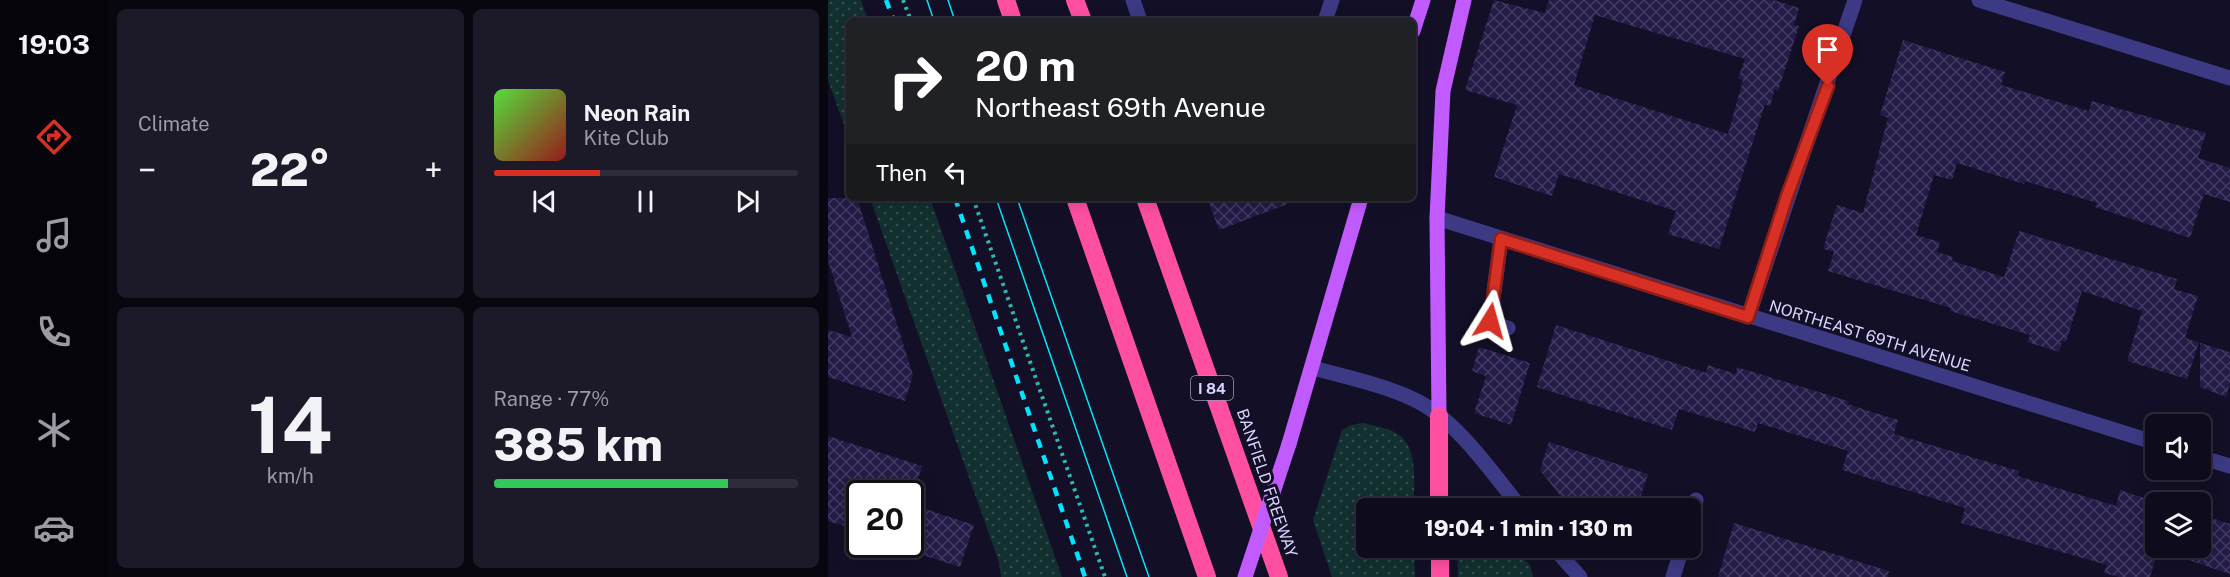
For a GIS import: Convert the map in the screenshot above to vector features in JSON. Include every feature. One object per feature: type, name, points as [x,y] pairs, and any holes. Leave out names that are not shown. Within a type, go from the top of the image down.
[{"type":"highway","points":[[1006,0],[1012,18]]},
{"type":"highway","points":[[1075,0],[1082,18]]},
{"type":"highway","points":[[1076,201],[1208,577]]},
{"type":"highway","name":"BANFIELD FREEWAY","points":[[1146,201],[1279,577]]},
{"type":"highway","points":[[1439,416],[1439,498]]},
{"type":"highway","points":[[1440,558],[1440,577]]},
{"type":"main road","points":[[1416,22],[1423,0]]},
{"type":"main road","points":[[1439,416],[1437,218],[1443,91],[1464,0]]},
{"type":"main road","points":[[1245,577],[1313,368],[1360,201]]},
{"type":"street","points":[[1133,0],[1139,18]]},
{"type":"street","points":[[1326,18],[1332,0]]},
{"type":"street","points":[[1748,317],[1855,0]]},
{"type":"street","points":[[1979,0],[2230,78]]},
{"type":"street","name":"NORTHEAST 69TH AVENUE","points":[[1437,218],[2145,440]]},
{"type":"street","points":[[1501,239],[1490,321],[1509,328]]},
{"type":"street","points":[[1313,368],[1415,400],[1439,416],[1469,446],[1513,498]]},
{"type":"street","points":[[2211,460],[2230,466]]},
{"type":"street","points":[[1563,558],[1580,577]]},
{"type":"street","points":[[1673,577],[1679,558]]},
{"type":"path","points":[[903,0],[909,18]]},
{"type":"path","points":[[974,201],[1105,577]]},
{"type":"green space","points":[[828,0],[861,0],[867,18],[846,18],[846,131],[828,80]]},
{"type":"green space","points":[[871,201],[931,201],[1062,577],[1001,577],[999,562]]},
{"type":"green space","points":[[1364,423],[1396,433],[1409,447],[1414,467],[1414,498],[1356,498],[1356,558],[1414,558],[1415,577],[1332,577],[1313,520],[1342,430],[1351,425]]},
{"type":"green space","points":[[1457,558],[1523,558],[1530,565],[1533,577],[1458,577]]},
{"type":"building","points":[[1494,0],[1545,13],[1549,0],[1774,0],[1799,8],[1794,25],[1799,26],[1778,91],[1775,89],[1770,106],[1765,104],[1719,249],[1668,234],[1676,211],[1559,174],[1552,196],[1494,177],[1517,105],[1465,90]],"holes":[[[1595,15],[1745,59],[1738,79],[1743,80],[1728,134],[1574,85]]]},
{"type":"building","points":[[1903,40],[2005,72],[2001,85],[2089,111],[2092,101],[2206,133],[2198,158],[2230,168],[2230,202],[2204,194],[2190,238],[2095,207],[2097,203],[1957,163],[1952,180],[1934,175],[1916,235],[1940,242],[1937,252],[1953,257],[1952,261],[2004,277],[2019,231],[2177,279],[2174,289],[2198,296],[2185,338],[2199,342],[2187,379],[2127,361],[2142,311],[2082,291],[2066,342],[2062,341],[2059,352],[2027,342],[2030,335],[1950,311],[1951,308],[1828,271],[1834,252],[1823,249],[1837,205],[1863,213],[1888,118],[1880,115]]},
{"type":"building","points":[[828,198],[858,201],[913,375],[905,401],[828,377],[828,330],[852,337],[828,261]]},
{"type":"building","points":[[1208,201],[1295,201],[1219,230]]},
{"type":"building","points":[[1556,325],[1706,373],[1708,365],[1736,374],[1737,367],[1848,401],[1847,404],[1898,420],[1894,434],[2019,471],[2018,476],[2116,506],[2120,490],[2145,498],[2145,558],[2156,558],[2150,577],[2119,577],[2104,573],[2107,565],[1961,523],[1965,508],[1842,470],[1848,451],[1758,423],[1755,432],[1679,409],[1672,430],[1537,387]]},
{"type":"building","points":[[2200,343],[2230,352],[2230,383],[2226,397],[2200,387]]},
{"type":"building","points":[[1479,347],[1530,363],[1511,425],[1474,413],[1486,376],[1472,371]]},
{"type":"building","points":[[828,436],[922,466],[918,480],[846,480],[846,527],[828,521]]},
{"type":"building","points":[[1549,442],[1648,474],[1640,498],[1564,498],[1540,470]]},
{"type":"building","points":[[924,509],[974,525],[960,567],[924,555]]},
{"type":"building","points":[[2211,518],[2230,524],[2230,574],[2182,558],[2211,558]]},
{"type":"building","points":[[1734,523],[1889,571],[1888,577],[1718,577]]},
{"type":"tram line","points":[[927,0],[933,18]]},
{"type":"tram line","points":[[948,0],[954,18]]},
{"type":"tram line","points":[[997,201],[1127,577]]},
{"type":"tram line","points":[[1018,201],[1149,577]]},
{"type":"railway","points":[[886,0],[893,18]]},
{"type":"railway","points":[[956,201],[1085,577]]},
{"type":"route","points":[[1490,321],[1501,239],[1748,317],[1787,196],[1828,86]]}]
